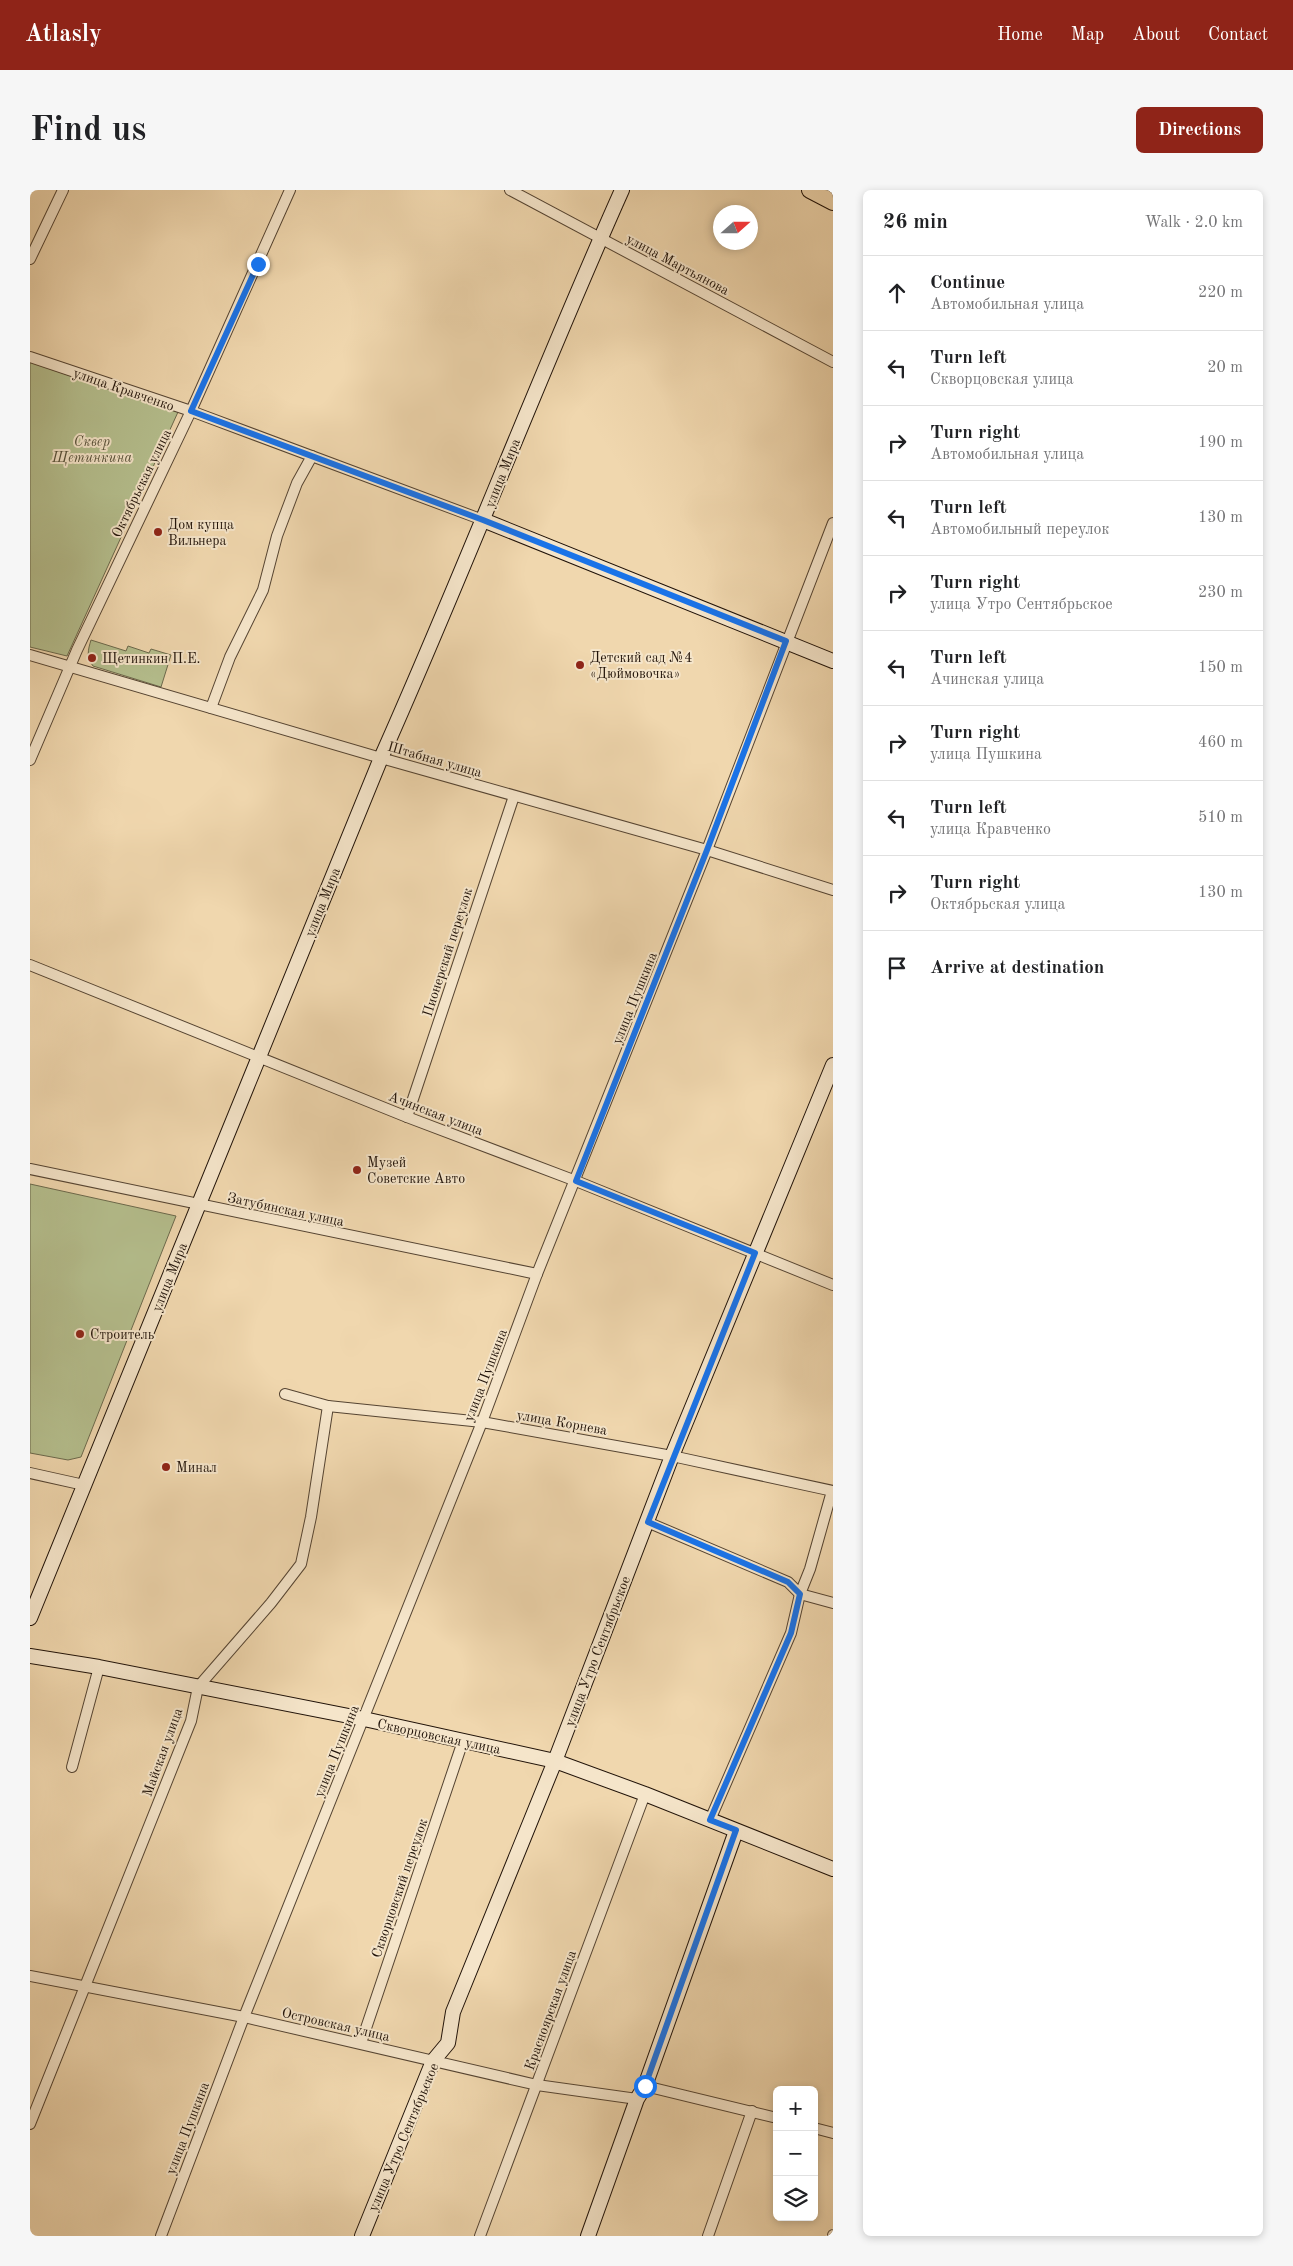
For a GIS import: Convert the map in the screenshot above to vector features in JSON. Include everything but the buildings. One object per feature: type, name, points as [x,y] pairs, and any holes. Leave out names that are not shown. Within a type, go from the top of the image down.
[{"type":"main road","points":[[810,190],[833,202]]},
{"type":"street","points":[[30,259],[63,190]]},
{"type":"street","name":"Октябрьская улица","points":[[30,760],[70,665],[191,411],[290,190]]},
{"type":"street","name":"улица Мартьянова","points":[[510,190],[833,362]]},
{"type":"street","name":"улица Мира","points":[[30,1618],[381,758],[435,637],[622,190]]},
{"type":"street","name":"улица Кравченко","points":[[30,357],[191,411],[483,520],[833,661]]},
{"type":"street","points":[[211,708],[230,657],[263,590],[277,536],[297,483],[312,456]]},
{"type":"street","name":"улица Пушкина","points":[[161,2236],[244,2017],[482,1422],[538,1274],[707,850],[833,522]]},
{"type":"street","name":"Штабная улица","points":[[30,655],[70,665],[381,758],[707,850],[833,890]]},
{"type":"street","name":"Пионерский переулок","points":[[407,1117],[514,796]]},
{"type":"street","name":"Ачинская улица","points":[[30,965],[260,1056],[407,1117],[576,1181],[833,1285]]},
{"type":"street","name":"улица Утро Сентябрьское","points":[[362,2236],[433,2061],[448,2043],[453,2012],[555,1761],[672,1456],[833,1065]]},
{"type":"street","name":"Затубинская улица","points":[[30,1169],[538,1274]]},
{"type":"street","name":"улица Корнева","points":[[284,1394],[328,1406],[482,1422],[672,1456],[832,1491]]},
{"type":"street","name":"Майская улица","points":[[30,2124],[191,1721],[198,1687],[271,1604],[301,1564],[313,1508],[328,1406]]},
{"type":"street","points":[[30,1474],[84,1485]]},
{"type":"street","points":[[710,1820],[791,1633],[800,1594],[810,1569],[832,1491]]},
{"type":"street","points":[[648,1522],[788,1582],[800,1594],[833,1603]]},
{"type":"street","name":"Скворцовская улица","points":[[30,1656],[99,1667],[364,1719],[555,1761],[645,1794],[833,1869]]},
{"type":"street","points":[[72,1767],[99,1667]]},
{"type":"street","name":"Скворцовский переулок","points":[[361,2044],[463,1741]]},
{"type":"street","name":"Красноярская улица","points":[[480,2236],[645,1794]]},
{"type":"street","points":[[588,2236],[637,2099],[645,2086],[736,1830]]},
{"type":"street","name":"Островская улица","points":[[30,1976],[244,2017],[537,2085],[637,2099]]},
{"type":"street","points":[[645,2086],[773,2117]]},
{"type":"street","points":[[708,2236],[752,2112]]},
{"type":"street","points":[[818,2129],[833,2133]]},
{"type":"green space","name":"Сквер Щетинкина","points":[[30,362],[178,412],[67,656],[30,647]]},
{"type":"green space","points":[[91,640],[126,651],[128,646],[149,653],[151,649],[171,655],[161,687],[93,666],[89,660],[88,653]]},
{"type":"green space","name":"Строитель","points":[[30,1184],[176,1216],[81,1457],[68,1460],[30,1453]]},
{"type":"place","name":"Дом купца Вильнера","points":[[158,532]]},
{"type":"place","name":"Щетинкин П.Е.","points":[[92,658]]},
{"type":"place","name":"Детский сад №4 «Дюймовочка»","points":[[580,665]]},
{"type":"place","name":"Музей Советские Авто","points":[[357,1170]]},
{"type":"place","name":"Строитель","points":[[80,1334]]},
{"type":"place","name":"Минал","points":[[166,1467]]},
{"type":"route","points":[[258,264],[191,411],[483,520],[786,641],[707,850],[576,1181],[755,1253],[672,1456],[648,1522],[788,1582],[800,1594],[791,1633],[710,1820],[736,1830],[645,2086]]}]
